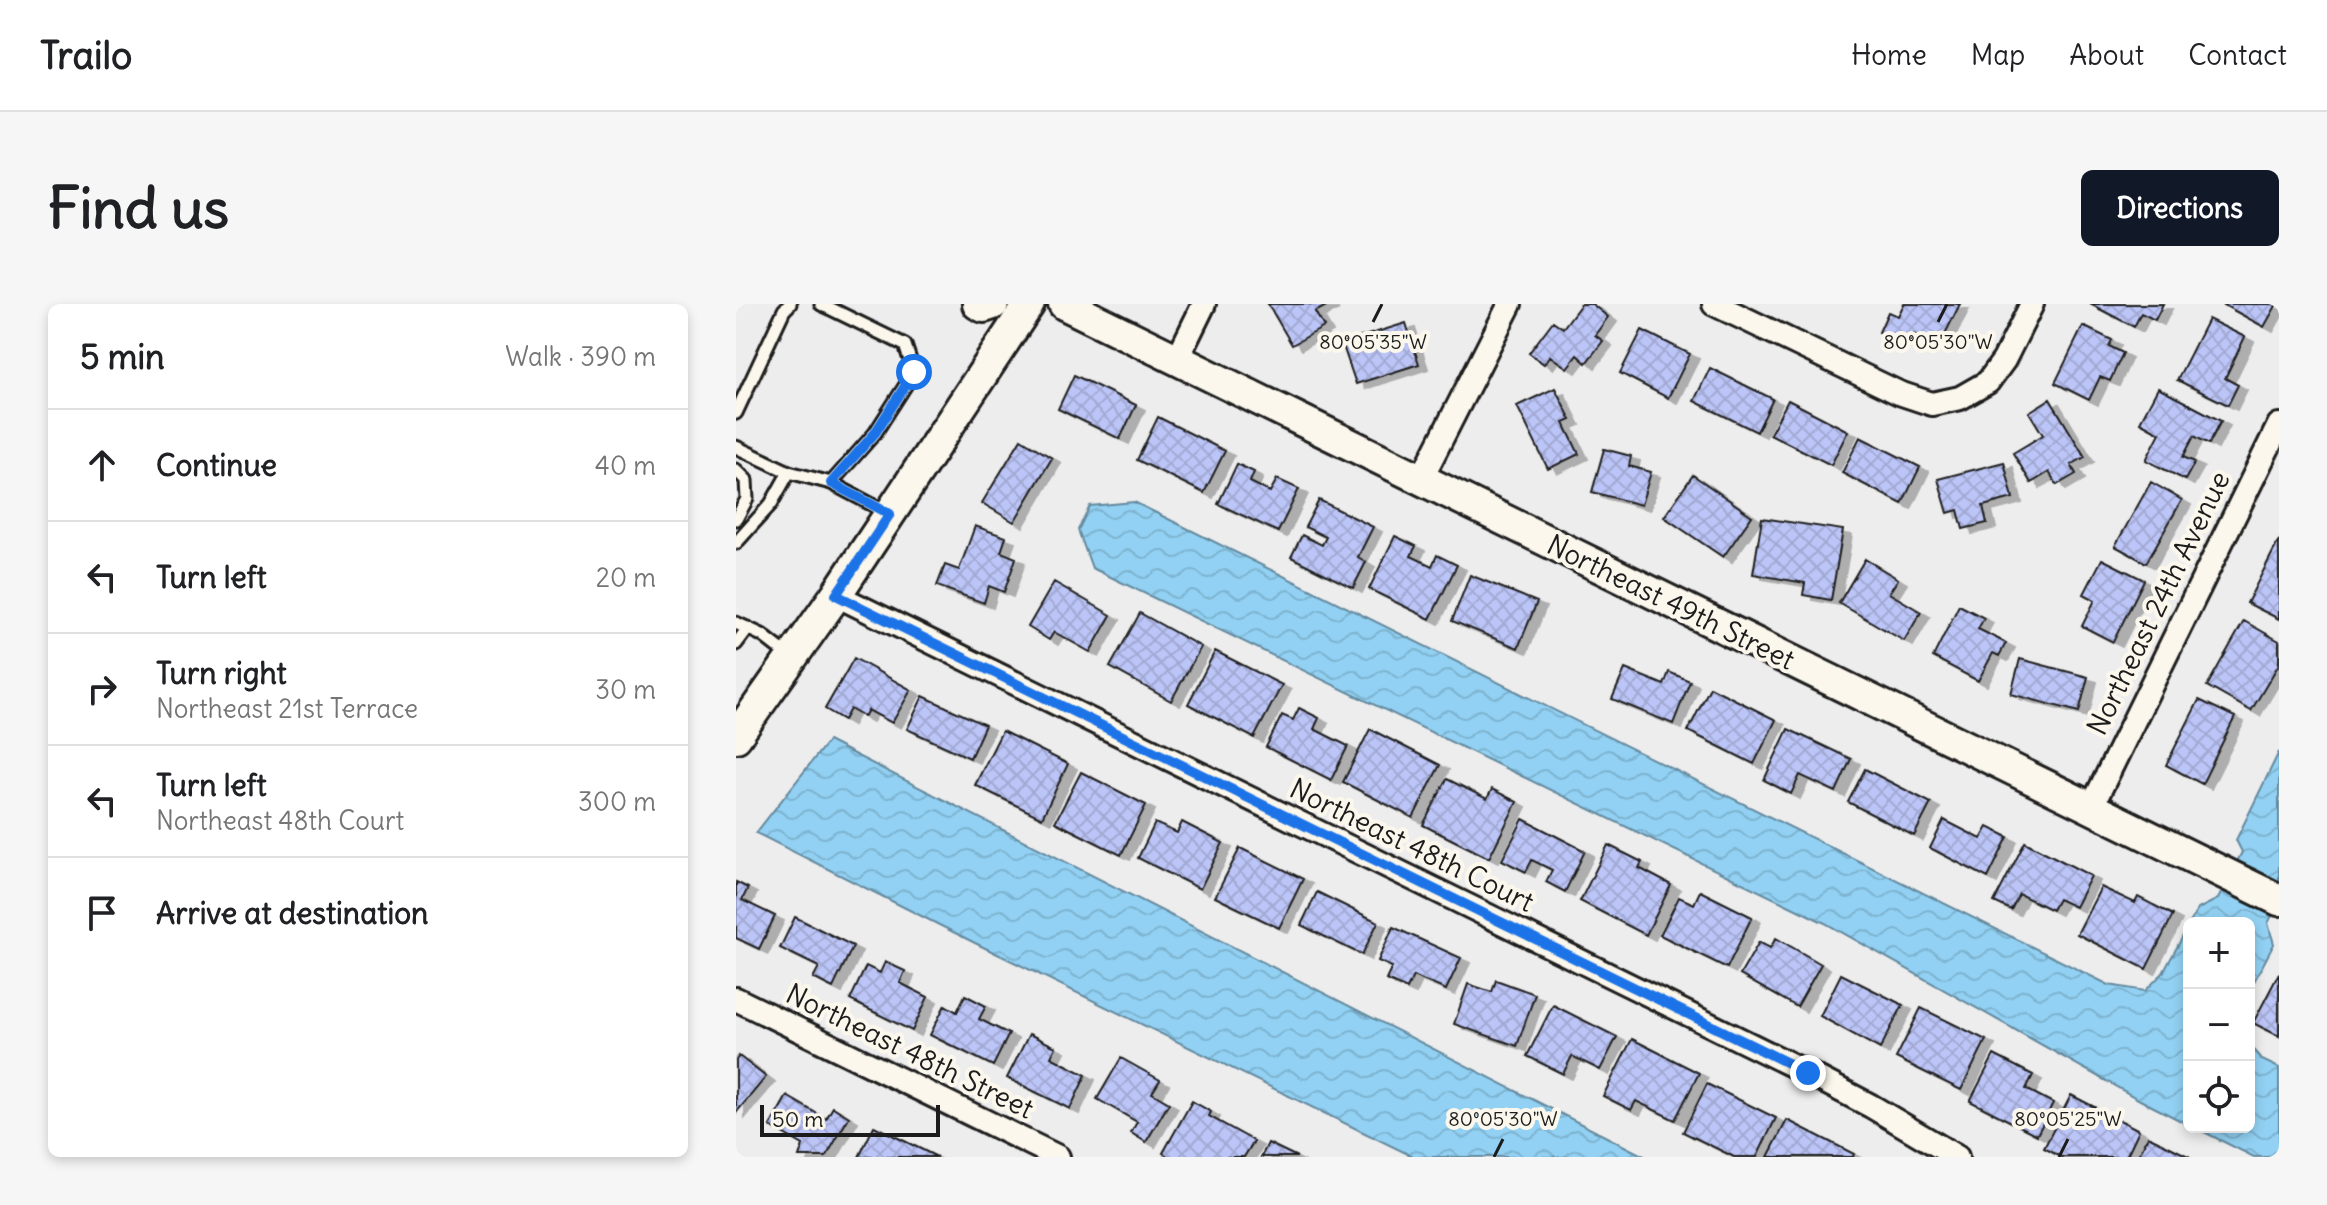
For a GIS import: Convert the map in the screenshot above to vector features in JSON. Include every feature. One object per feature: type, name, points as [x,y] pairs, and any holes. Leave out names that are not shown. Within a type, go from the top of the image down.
[{"type":"street","points":[[978,304],[984,307],[993,304]]},
{"type":"street","points":[[736,737],[836,595],[1029,304]]},
{"type":"street","name":"Northeast 49th Street","points":[[1064,304],[2279,900]]},
{"type":"street","points":[[1177,359],[1204,304]]},
{"type":"street","points":[[1421,479],[1510,304]]},
{"type":"street","points":[[1714,304],[1899,393],[1932,404],[1960,398],[1988,382],[2004,360],[2032,304]]},
{"type":"street","name":"Northeast 24th Avenue","points":[[2091,808],[2279,425]]},
{"type":"street","name":"Northeast 48th Court","points":[[836,595],[1808,1073],[1957,1157]]},
{"type":"street","name":"Northeast 48th Street","points":[[736,999],[1058,1157]]},
{"type":"lane","points":[[736,413],[784,310],[790,304]]},
{"type":"lane","points":[[821,304],[905,345],[914,372],[875,433],[831,483]]},
{"type":"lane","points":[[736,447],[789,472],[831,483],[890,514]]},
{"type":"lane","points":[[736,470],[746,480],[747,499],[736,519]]},
{"type":"lane","points":[[736,543],[771,504],[789,472]]},
{"type":"lane","points":[[736,644],[742,625],[762,635],[792,658]]},
{"type":"water","points":[[1134,502],[2109,985],[2145,991],[2163,973],[2183,936],[2183,1122],[1825,923],[1092,568],[1078,530],[1090,506]]},
{"type":"water","points":[[828,741],[1646,1157],[1414,1157],[756,833]]},
{"type":"water","points":[[2279,752],[2279,903],[2268,923],[2274,944],[2255,980],[2255,917],[2193,917],[2198,909],[2218,899],[2242,852],[2236,840]]},
{"type":"water","points":[[2255,1052],[2262,1060],[2279,1068],[2279,1157],[2254,1157],[2206,1133],[2255,1133]]},
{"type":"building","points":[[1268,304],[1330,304],[1315,312],[1324,327],[1292,345]]},
{"type":"building","points":[[1581,304],[1592,304],[1608,317],[1595,335],[1603,341],[1586,363],[1577,355],[1567,368],[1550,356],[1544,364],[1529,353],[1553,321],[1563,328]]},
{"type":"building","points":[[1904,304],[1960,304],[1939,346],[1913,334],[1908,346],[1879,332],[1888,312],[1898,316]]},
{"type":"building","points":[[2090,304],[2163,304],[2155,320],[2141,313],[2134,327]]},
{"type":"building","points":[[2222,304],[2277,304],[2264,327]]},
{"type":"building","points":[[2208,319],[2245,337],[2225,378],[2238,385],[2228,405],[2177,380]]},
{"type":"building","points":[[1406,323],[1419,364],[1356,384],[1342,343]]},
{"type":"building","points":[[2083,326],[2112,340],[2109,346],[2123,353],[2110,381],[2100,377],[2089,400],[2055,383]]},
{"type":"building","points":[[1642,330],[1690,354],[1668,398],[1620,373]]},
{"type":"building","points":[[1710,368],[1773,399],[1757,432],[1694,401]]},
{"type":"building","points":[[1074,375],[1136,405],[1120,439],[1058,409]]},
{"type":"building","points":[[1555,388],[1571,420],[1564,423],[1579,454],[1548,469],[1517,406]]},
{"type":"building","points":[[2158,388],[2221,421],[2209,444],[2194,436],[2183,457],[2195,462],[2185,480],[2146,460],[2160,433],[2140,422]]},
{"type":"building","points":[[2050,399],[2085,457],[2071,465],[2076,474],[2057,485],[2049,472],[2031,483],[2013,453],[2043,435],[2029,412]]},
{"type":"building","points":[[1788,400],[1848,431],[1831,465],[1770,434]]},
{"type":"building","points":[[1158,417],[1225,451],[1204,493],[1137,460]]},
{"type":"building","points":[[1860,437],[1920,467],[1902,504],[1842,473]]},
{"type":"building","points":[[1021,439],[1052,458],[1014,522],[982,503]]},
{"type":"building","points":[[1604,449],[1631,456],[1629,466],[1651,472],[1641,505],[1592,492]]},
{"type":"building","points":[[2004,462],[2013,498],[1983,506],[1987,523],[1963,529],[1958,510],[1948,513],[1938,479]]},
{"type":"building","points":[[1237,464],[1254,472],[1250,482],[1270,492],[1277,479],[1299,489],[1278,532],[1218,504]]},
{"type":"building","points":[[1693,475],[1752,516],[1723,557],[1664,517]]},
{"type":"building","points":[[2151,482],[2182,500],[2146,563],[2115,546]]},
{"type":"building","points":[[1319,500],[1373,527],[1358,557],[1366,562],[1353,588],[1291,557],[1302,535],[1322,545],[1326,537],[1305,527]]},
{"type":"building","points":[[1762,518],[1843,530],[1831,600],[1803,595],[1805,583],[1753,574]]},
{"type":"building","points":[[975,526],[1006,537],[1001,552],[1016,558],[1004,592],[989,586],[984,603],[937,586],[945,565],[959,570]]},
{"type":"building","points":[[1395,536],[1416,546],[1411,556],[1432,566],[1437,555],[1457,565],[1430,619],[1369,589]]},
{"type":"building","points":[[2279,540],[2279,619],[2247,603]]},
{"type":"building","points":[[1865,559],[1898,579],[1889,593],[1921,612],[1904,641],[1839,603]]},
{"type":"building","points":[[2102,559],[2144,580],[2113,642],[2082,626],[2095,600],[2084,594]]},
{"type":"building","points":[[1470,575],[1537,602],[1518,648],[1452,621]]},
{"type":"building","points":[[1054,582],[1111,615],[1090,652],[1054,632],[1049,640],[1028,627]]},
{"type":"building","points":[[1959,605],[1984,618],[1978,629],[2006,643],[1999,656],[1993,653],[1978,681],[1933,657]]},
{"type":"building","points":[[1140,613],[1201,647],[1171,701],[1110,667]]},
{"type":"building","points":[[2244,621],[2279,641],[2279,664],[2251,711],[2207,686]]},
{"type":"building","points":[[1215,651],[1282,685],[1254,738],[1188,704]]},
{"type":"building","points":[[854,658],[911,690],[892,723],[868,710],[864,717],[850,709],[844,720],[825,709]]},
{"type":"building","points":[[2020,659],[2088,677],[2079,712],[2011,694]]},
{"type":"building","points":[[1625,669],[1664,685],[1669,672],[1690,681],[1673,724],[1612,699]]},
{"type":"building","points":[[1710,687],[1776,720],[1754,764],[1688,731]]},
{"type":"building","points":[[923,696],[985,725],[970,758],[907,729]]},
{"type":"building","points":[[2199,700],[2235,717],[2202,784],[2166,765]]},
{"type":"building","points":[[1299,708],[1319,718],[1314,729],[1348,746],[1331,780],[1266,747],[1282,715],[1293,720]]},
{"type":"building","points":[[1370,729],[1440,765],[1413,818],[1343,782]]},
{"type":"building","points":[[1788,729],[1851,759],[1836,792],[1800,775],[1791,794],[1764,780]]},
{"type":"building","points":[[1002,731],[1068,764],[1042,818],[975,785]]},
{"type":"building","points":[[1865,769],[1931,803],[1914,836],[1848,802]]},
{"type":"building","points":[[1081,772],[1146,805],[1121,855],[1055,822]]},
{"type":"building","points":[[1447,779],[1487,799],[1492,789],[1517,802],[1489,858],[1423,825]]},
{"type":"building","points":[[1523,819],[1585,851],[1565,892],[1546,882],[1552,870],[1532,860],[1526,872],[1502,860]]},
{"type":"building","points":[[1944,820],[1981,839],[1988,827],[2008,837],[1988,878],[1930,848]]},
{"type":"building","points":[[1182,822],[1223,843],[1200,889],[1138,858],[1155,823],[1177,833]]},
{"type":"building","points":[[2025,842],[2091,876],[2075,907],[2058,899],[2052,910],[2019,894],[2011,910],[1994,902]]},
{"type":"building","points":[[1608,845],[1642,862],[1639,868],[1671,885],[1646,935],[1580,901]]},
{"type":"building","points":[[1240,848],[1303,879],[1279,928],[1215,897]]},
{"type":"building","points":[[736,882],[748,888],[742,900],[775,916],[759,949],[736,938]]},
{"type":"building","points":[[2101,887],[2135,903],[2138,897],[2173,915],[2146,969],[2077,934]]},
{"type":"building","points":[[1700,891],[1752,917],[1727,968],[1660,935],[1679,897],[1694,904]]},
{"type":"building","points":[[1317,892],[1378,922],[1362,955],[1301,925]]},
{"type":"building","points":[[795,917],[853,946],[833,988],[813,978],[819,967],[780,948]]},
{"type":"building","points":[[1393,927],[1461,958],[1446,990],[1413,976],[1407,989],[1386,980],[1392,967],[1378,961]]},
{"type":"building","points":[[1776,938],[1821,964],[1797,1007],[1740,975],[1759,942],[1770,948]]},
{"type":"building","points":[[885,962],[905,971],[900,983],[928,997],[912,1031],[850,1000],[866,966],[880,973]]},
{"type":"building","points":[[2279,973],[2279,1036],[2255,1024]]},
{"type":"building","points":[[1841,974],[1903,1005],[1880,1049],[1820,1016]]},
{"type":"building","points":[[1496,980],[1535,994],[1517,1046],[1454,1024],[1468,984],[1492,992]]},
{"type":"building","points":[[965,995],[986,1006],[979,1019],[1009,1034],[993,1066],[930,1035],[945,1005],[957,1012]]},
{"type":"building","points":[[1553,1005],[1617,1037],[1600,1070],[1572,1056],[1563,1074],[1527,1056]]},
{"type":"building","points":[[1921,1008],[1986,1040],[1961,1090],[1896,1058]]},
{"type":"building","points":[[1029,1034],[1056,1047],[1051,1057],[1086,1075],[1070,1109],[1007,1078]]},
{"type":"building","points":[[1632,1039],[1699,1073],[1675,1120],[1636,1101],[1631,1110],[1603,1096]]},
{"type":"building","points":[[1994,1055],[2033,1075],[2026,1089],[2053,1103],[2037,1135],[1970,1101]]},
{"type":"building","points":[[739,1056],[766,1077],[736,1113],[736,1060]]},
{"type":"building","points":[[1121,1058],[1160,1080],[1152,1093],[1169,1103],[1146,1142],[1131,1133],[1137,1122],[1097,1099]]},
{"type":"building","points":[[1707,1084],[1776,1118],[1757,1157],[1734,1157],[1683,1132]]},
{"type":"building","points":[[2071,1095],[2139,1130],[2126,1157],[2061,1157],[2044,1148]]},
{"type":"building","points":[[787,1096],[826,1119],[833,1107],[849,1117],[826,1157],[799,1157],[803,1145],[770,1126]]},
{"type":"building","points":[[1192,1101],[1211,1112],[1209,1116],[1254,1141],[1244,1157],[1169,1157],[1163,1153]]},
{"type":"building","points":[[1787,1120],[1854,1154],[1853,1157],[1768,1157]]},
{"type":"building","points":[[874,1126],[937,1157],[859,1157]]},
{"type":"building","points":[[2148,1136],[2190,1157],[2138,1157]]},
{"type":"building","points":[[1268,1143],[1297,1157],[1261,1157]]},
{"type":"route","points":[[914,372],[875,433],[831,483],[890,514],[836,595],[1808,1073]]}]
